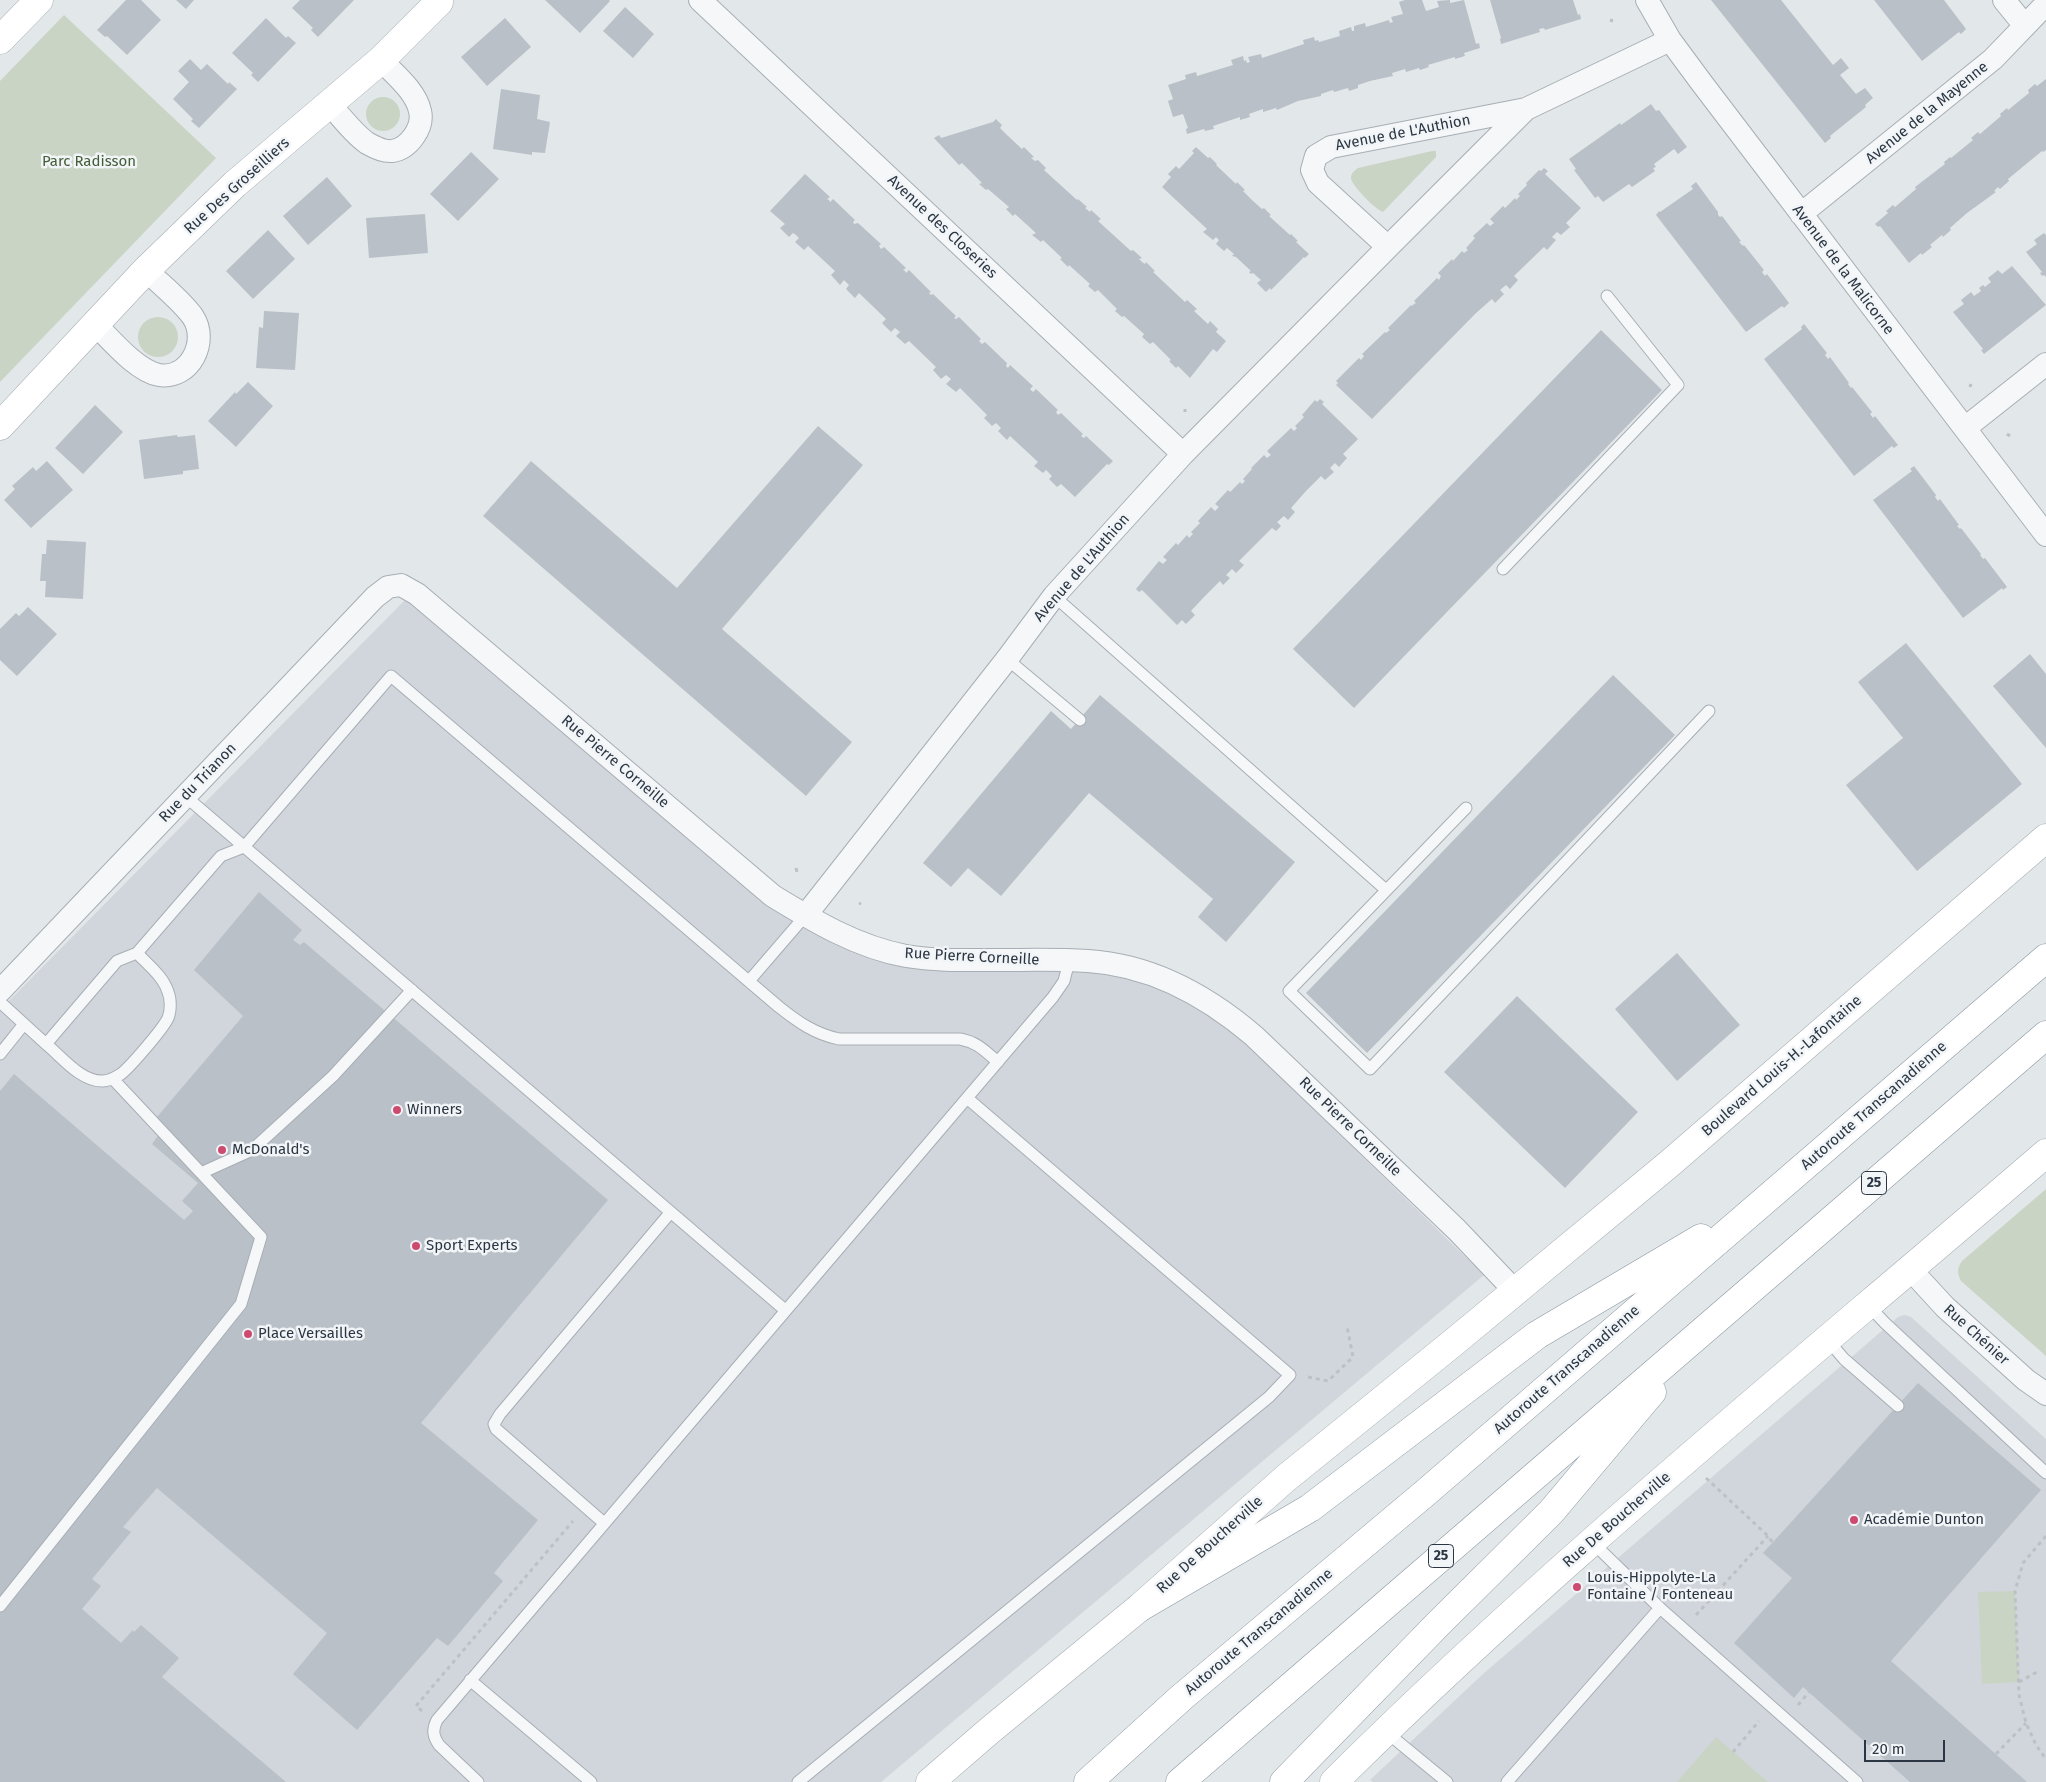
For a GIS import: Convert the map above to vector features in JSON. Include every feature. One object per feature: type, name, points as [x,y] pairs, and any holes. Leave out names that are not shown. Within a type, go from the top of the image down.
[{"type":"main road","points":[[0,40],[39,0]]},
{"type":"main road","name":"Rue Des Groseilliers","points":[[0,426],[146,270],[235,184],[381,60],[439,1]]},
{"type":"main road","name":"Boulevard Louis-H.-Lafontaine","points":[[1515,1291],[1669,1164],[2046,838]]},
{"type":"main road","name":"Autoroute Transcanadienne","points":[[1088,1782],[1182,1697],[1424,1494],[2046,958]]},
{"type":"main road","name":"25","points":[[1180,1782],[2046,1035]]},
{"type":"main road","points":[[1911,1270],[2046,1154]]},
{"type":"main road","points":[[1139,1608],[1310,1508],[1537,1335],[1761,1203]]},
{"type":"main road","name":"Rue De Boucherville","points":[[1334,1782],[1473,1648],[1592,1542],[1911,1270]]},
{"type":"main road","name":"Rue De Boucherville","points":[[930,1782],[982,1736],[1139,1608],[1286,1478],[1515,1291]]},
{"type":"main road","points":[[1284,1782],[1438,1624],[1551,1512],[1703,1332]]},
{"type":"street","name":"Avenue des Closeries","points":[[700,0],[1184,454]]},
{"type":"street","name":"Avenue de la Malicorne","points":[[1647,0],[1670,40],[2046,535]]},
{"type":"street","points":[[2004,0],[2025,26]]},
{"type":"street","name":"Avenue de la Mayenne","points":[[1801,214],[1993,59],[2046,4]]},
{"type":"street","name":"Avenue de L'Authion","points":[[1388,247],[1318,184],[1312,170],[1316,156],[1331,147],[1526,109],[1670,40]]},
{"type":"street","points":[[330,104],[367,143],[382,150],[392,151],[402,148],[417,132],[421,121],[420,111],[406,87],[381,60]]},
{"type":"street","name":"Avenue de L'Authion","points":[[805,916],[1007,659],[1054,596],[1184,454],[1526,109]]},
{"type":"street","points":[[96,325],[141,367],[158,375],[174,375],[189,364],[198,348],[199,331],[192,317],[146,270]]},
{"type":"street","points":[[1965,428],[2046,364]]},
{"type":"street","name":"Rue du Trianon","points":[[0,991],[375,598],[388,587],[401,585]]},
{"type":"street","name":"Rue Pierre Corneille","points":[[401,585],[409,588],[425,600],[772,896],[805,916],[872,947],[909,956],[969,960],[1090,961],[1137,969],[1172,981],[1222,1009],[1254,1036],[1373,1149],[1482,1255],[1515,1291]]},
{"type":"street","name":"Rue Chénier","points":[[1911,1270],[1944,1307],[2026,1380],[2046,1394]]},
{"type":"lane","points":[[1503,569],[1678,385],[1607,296]]},
{"type":"lane","points":[[1054,596],[1386,890]]},
{"type":"lane","points":[[1007,659],[1080,720]]},
{"type":"lane","points":[[46,1044],[117,961],[137,953],[221,856],[244,847],[391,676],[749,982],[807,1027],[829,1037],[839,1039],[960,1039],[971,1041],[980,1045],[998,1062]]},
{"type":"lane","points":[[1466,808],[1289,991],[1370,1069],[1709,711]]},
{"type":"lane","points":[[185,796],[785,1310]]},
{"type":"lane","points":[[749,982],[805,916]]},
{"type":"lane","points":[[0,1002],[82,1075],[103,1081],[113,1079],[122,1073],[163,1027],[168,1017],[170,1006],[169,992],[163,981],[137,953]]},
{"type":"lane","points":[[478,1782],[446,1754],[434,1738],[433,1732],[437,1720],[1053,996],[1064,981],[1069,961]]},
{"type":"lane","points":[[201,1173],[252,1150],[333,1076],[412,990]]},
{"type":"lane","points":[[0,1054],[24,1024]]},
{"type":"lane","points":[[0,1606],[241,1304],[261,1237],[113,1079]]},
{"type":"lane","points":[[798,1782],[1269,1397],[1290,1375],[967,1098]]},
{"type":"lane","points":[[604,1523],[496,1429],[494,1424],[500,1414],[670,1213]]},
{"type":"lane","points":[[1868,1305],[1884,1323],[2046,1472]]},
{"type":"lane","points":[[1828,1340],[1844,1358],[1898,1406]]},
{"type":"lane","points":[[1592,1542],[1660,1608],[1857,1782]]},
{"type":"lane","points":[[1507,1782],[1660,1608]]},
{"type":"lane","points":[[470,1680],[591,1782]]},
{"type":"lane","points":[[1385,1731],[1447,1782]]},
{"type":"path","points":[[1290,1375],[1328,1380],[1353,1357],[1347,1326]]},
{"type":"path","points":[[1706,1478],[1768,1536],[1773,1543]]},
{"type":"path","points":[[416,1706],[566,1530]]},
{"type":"path","points":[[1698,1612],[1768,1536]]},
{"type":"path","points":[[2046,1536],[2023,1564],[2015,1591],[2019,1694],[2026,1723],[2036,1745],[2046,1759]]},
{"type":"path","points":[[2019,1682],[2037,1672]]},
{"type":"path","points":[[1798,1705],[1809,1692]]},
{"type":"path","points":[[1734,1752],[1771,1707]]},
{"type":"path","points":[[1996,1754],[2026,1723]]},
{"type":"shaded area","name":"Place Versailles","points":[[406,599],[811,923],[887,959],[1118,970],[1221,1019],[1484,1275],[881,1782],[0,1782],[0,1010]]},
{"type":"shaded area","name":"Académie Dunton","points":[[1905,1315],[1911,1317],[2046,1439],[2046,1782],[1373,1782],[1370,1780],[1483,1674],[1898,1317]]},
{"type":"green space","name":"Parc Radisson","points":[[64,15],[216,158],[0,382],[0,81]]},
{"type":"green space","points":[[383,97],[395,102],[400,114],[395,126],[383,131],[371,126],[366,114],[371,102]]},
{"type":"green space","points":[[1436,151],[1436,157],[1383,212],[1364,197],[1352,181],[1352,175],[1358,168]]},
{"type":"green space","points":[[162,317],[169,320],[175,326],[178,337],[177,345],[169,354],[162,357],[154,357],[147,354],[139,345],[138,333],[141,326],[150,318]]},
{"type":"green space","points":[[2046,1189],[2046,1356],[1961,1281],[1958,1271],[1962,1261]]},
{"type":"green space","points":[[2015,1591],[2019,1682],[1982,1684],[1978,1592]]},
{"type":"green space","points":[[1716,1737],[1768,1782],[1677,1782]]},
{"type":"building","points":[[126,0],[141,0],[161,20],[127,55],[107,36],[105,37],[97,30]]},
{"type":"building","points":[[176,0],[194,0],[186,9]]},
{"type":"building","points":[[300,0],[354,0],[318,37],[311,30],[313,28],[292,8]]},
{"type":"building","points":[[545,0],[609,0],[610,1],[580,33]]},
{"type":"building","points":[[1422,0],[1426,11],[1439,7],[1437,1],[1450,0],[1450,3],[1464,0],[1476,44],[1479,43],[1480,48],[1464,53],[1465,56],[1428,65],[1429,67],[1420,70],[1419,68],[1406,72],[1405,69],[1392,73],[1393,76],[1358,85],[1358,88],[1349,91],[1348,88],[1334,92],[1333,90],[1321,94],[1321,96],[1298,101],[1277,110],[1276,108],[1263,112],[1263,109],[1249,114],[1250,117],[1240,120],[1240,117],[1213,126],[1214,129],[1205,131],[1204,129],[1187,134],[1186,129],[1188,128],[1183,114],[1173,117],[1168,101],[1173,99],[1168,85],[1186,79],[1185,75],[1196,72],[1197,76],[1233,65],[1231,60],[1243,56],[1244,61],[1246,60],[1247,63],[1250,62],[1248,57],[1261,54],[1262,58],[1304,44],[1303,40],[1314,37],[1315,41],[1318,40],[1319,42],[1340,36],[1339,31],[1351,27],[1352,31],[1354,31],[1354,26],[1365,23],[1366,27],[1389,20],[1390,23],[1393,22],[1391,17],[1403,14],[1399,2]]},
{"type":"building","points":[[1490,0],[1573,0],[1581,19],[1545,30],[1544,28],[1539,29],[1540,32],[1501,44]]},
{"type":"building","points":[[1711,0],[1781,0],[1833,65],[1841,58],[1849,68],[1840,75],[1856,94],[1865,88],[1873,98],[1865,105],[1866,107],[1830,136],[1831,138],[1825,143]]},
{"type":"building","points":[[1874,0],[1944,0],[1966,29],[1961,34],[1959,32],[1922,61]]},
{"type":"building","points":[[625,7],[654,34],[633,58],[603,31]]},
{"type":"building","points":[[266,18],[286,38],[288,36],[296,43],[258,82],[251,75],[253,73],[232,53]]},
{"type":"building","points":[[505,18],[531,47],[487,86],[461,57]]},
{"type":"building","points":[[190,59],[201,70],[207,64],[228,84],[229,82],[237,89],[199,128],[191,121],[193,119],[173,99],[189,82],[178,71]]},
{"type":"building","points":[[2046,79],[2046,150],[2042,151],[2008,179],[2009,181],[2000,189],[1998,187],[1994,191],[1996,192],[1967,213],[1943,237],[1942,235],[1930,245],[1932,247],[1909,263],[1880,226],[1878,227],[1875,224],[1888,213],[1886,211],[1893,205],[1895,207],[1916,189],[1915,187],[1945,164],[1944,162],[1973,140],[1971,138],[1978,132],[1980,134],[2001,116],[2000,114],[2007,108],[2008,110],[2029,93],[2028,90],[2035,84],[2037,86]]},
{"type":"building","points":[[501,89],[540,95],[537,119],[550,122],[545,153],[532,152],[532,155],[493,149]]},
{"type":"building","points":[[1651,104],[1656,111],[1659,110],[1687,147],[1678,154],[1674,149],[1654,164],[1656,167],[1653,168],[1655,171],[1632,187],[1629,184],[1603,202],[1598,196],[1595,198],[1574,170],[1576,169],[1569,159]]},
{"type":"building","points":[[996,119],[1002,125],[1000,128],[1022,149],[1024,147],[1034,157],[1031,158],[1035,161],[1038,160],[1046,168],[1044,170],[1087,207],[1085,208],[1090,212],[1091,210],[1101,219],[1098,221],[1131,251],[1133,250],[1142,258],[1139,259],[1145,264],[1146,262],[1155,271],[1153,272],[1185,302],[1187,300],[1197,309],[1194,311],[1208,324],[1210,321],[1218,329],[1216,332],[1226,341],[1217,352],[1213,349],[1190,378],[1178,366],[1176,368],[1169,361],[1171,360],[1153,342],[1150,344],[1142,337],[1144,334],[1124,316],[1122,317],[1115,311],[1117,309],[1098,290],[1095,292],[1088,286],[1090,284],[1069,265],[1068,267],[1060,259],[1062,258],[1043,240],[1041,242],[1032,235],[1036,233],[1015,214],[1013,216],[1006,209],[1009,207],[988,189],[986,190],[979,184],[982,183],[962,163],[959,165],[934,138],[939,135],[941,138],[993,122]]},
{"type":"building","points":[[1196,147],[1208,158],[1210,157],[1236,184],[1237,182],[1253,201],[1262,209],[1264,208],[1271,215],[1269,216],[1291,234],[1298,241],[1296,242],[1309,254],[1271,290],[1270,288],[1266,292],[1257,283],[1261,280],[1253,273],[1251,274],[1249,272],[1251,271],[1236,257],[1232,256],[1234,254],[1227,248],[1224,251],[1216,244],[1219,240],[1216,237],[1213,240],[1203,232],[1207,229],[1162,187],[1171,177],[1168,174],[1176,166],[1179,169],[1194,153],[1192,151]]},
{"type":"building","points":[[471,152],[499,179],[458,221],[430,194]]},
{"type":"building","points":[[1544,168],[1548,171],[1545,174],[1581,208],[1566,223],[1570,227],[1561,235],[1557,232],[1552,237],[1556,240],[1547,250],[1544,247],[1514,276],[1518,280],[1510,289],[1506,285],[1500,290],[1504,294],[1495,303],[1492,299],[1476,313],[1372,419],[1336,385],[1338,383],[1336,381],[1359,358],[1361,360],[1364,356],[1362,354],[1385,332],[1390,330],[1388,328],[1411,305],[1416,303],[1414,301],[1437,278],[1439,280],[1441,276],[1438,273],[1452,259],[1453,261],[1462,251],[1464,253],[1468,250],[1466,248],[1475,238],[1473,236],[1487,223],[1490,226],[1494,223],[1490,219],[1503,206],[1505,208],[1515,198],[1516,200],[1520,196],[1518,194],[1527,185],[1526,183],[1539,170],[1541,171]]},
{"type":"building","points":[[805,174],[830,197],[827,199],[830,202],[833,199],[855,220],[854,224],[858,223],[881,244],[879,246],[881,249],[884,247],[906,268],[903,270],[906,273],[909,270],[931,292],[929,293],[931,295],[933,294],[956,316],[954,318],[959,317],[981,339],[979,341],[982,344],[985,342],[1007,363],[1006,366],[1008,368],[1010,365],[1033,386],[1030,389],[1033,392],[1036,389],[1058,410],[1056,412],[1058,415],[1061,413],[1083,434],[1081,436],[1084,438],[1086,436],[1113,461],[1109,465],[1107,464],[1075,497],[1061,484],[1057,487],[1049,479],[1052,476],[1046,470],[1043,473],[1034,466],[1038,462],[1010,436],[1007,440],[998,431],[1001,428],[996,423],[992,426],[984,418],[987,415],[960,388],[956,392],[946,384],[951,379],[946,375],[941,379],[933,370],[936,367],[909,341],[905,344],[896,336],[900,332],[895,328],[891,332],[882,323],[886,319],[859,293],[855,298],[846,289],[849,285],[844,280],[840,285],[831,275],[835,271],[808,246],[804,250],[795,242],[799,238],[796,235],[793,233],[789,237],[780,228],[785,224],[770,211]]},
{"type":"building","points":[[327,177],[352,206],[308,245],[283,216]]},
{"type":"building","points":[[1696,182],[1718,212],[1718,215],[1722,216],[1741,241],[1739,242],[1744,245],[1764,270],[1762,272],[1765,276],[1767,274],[1789,303],[1746,332],[1656,215],[1659,211],[1693,189],[1691,186]]},
{"type":"building","points":[[425,214],[428,253],[369,258],[366,218]]},
{"type":"building","points":[[268,230],[295,259],[253,299],[226,271]]},
{"type":"building","points":[[2044,233],[2046,235],[2046,277],[2042,276],[2040,273],[2042,272],[2026,252],[2037,244],[2034,240]]},
{"type":"building","points":[[2012,266],[2046,305],[1984,354],[1981,350],[1983,349],[1953,312],[1964,304],[1961,300],[1971,292],[1974,296],[1981,291],[1979,288],[1983,285],[1985,287],[1991,282],[1988,278],[1998,270],[2002,274]]},
{"type":"building","points":[[264,311],[299,313],[295,370],[256,368],[259,327],[263,328]]},
{"type":"building","points":[[1804,324],[1827,353],[1825,355],[1828,359],[1830,357],[1851,388],[1872,412],[1870,414],[1873,418],[1875,416],[1898,445],[1894,448],[1892,446],[1854,476],[1764,359],[1802,329],[1801,327]]},
{"type":"building","points":[[1601,330],[1662,390],[1354,708],[1293,649]]},
{"type":"building","points":[[248,382],[273,406],[236,447],[208,421],[235,392],[236,394]]},
{"type":"building","points":[[1320,399],[1324,402],[1322,404],[1358,439],[1343,454],[1347,458],[1339,467],[1335,463],[1330,468],[1334,472],[1325,480],[1321,476],[1306,491],[1291,508],[1295,512],[1288,520],[1284,516],[1277,522],[1281,526],[1276,531],[1272,528],[1239,561],[1244,565],[1236,573],[1232,569],[1226,575],[1230,578],[1223,585],[1220,581],[1203,598],[1191,611],[1195,615],[1186,624],[1182,620],[1177,625],[1142,590],[1139,592],[1136,589],[1159,561],[1163,564],[1167,560],[1163,557],[1176,543],[1178,545],[1187,535],[1189,538],[1193,534],[1191,532],[1200,523],[1198,521],[1211,507],[1215,511],[1219,507],[1215,504],[1228,490],[1230,492],[1240,482],[1242,484],[1245,481],[1243,479],[1251,468],[1264,455],[1267,458],[1271,455],[1267,451],[1291,428],[1294,431],[1297,428],[1295,426],[1304,417],[1302,415],[1315,400],[1317,402]]},
{"type":"building","points":[[95,405],[123,432],[83,474],[55,448]]},
{"type":"building","points":[[818,426],[863,465],[722,629],[852,742],[806,796],[483,516],[531,461],[677,588]]},
{"type":"building","points":[[177,435],[178,437],[195,435],[199,469],[183,471],[183,474],[144,479],[139,440]]},
{"type":"building","points":[[47,461],[73,490],[31,528],[4,500],[15,489],[12,486],[33,467],[36,471]]},
{"type":"building","points":[[1914,466],[1936,495],[1935,497],[1938,501],[1940,499],[1959,525],[1957,526],[1961,528],[1983,559],[1985,558],[2007,587],[2003,590],[2002,588],[1963,618],[1873,500],[1912,471],[1910,469]]},
{"type":"building","points":[[47,540],[86,542],[83,599],[45,597],[46,581],[40,581],[42,554],[46,554]]},
{"type":"building","points":[[28,607],[57,634],[17,676],[0,660],[0,629],[16,613],[19,616]]},
{"type":"building","points":[[1906,643],[2022,784],[1917,871],[1846,785],[1903,738],[1858,682]]},
{"type":"building","points":[[2030,654],[2046,674],[2046,748],[1993,686]]},
{"type":"building","points":[[1613,675],[1675,735],[1367,1053],[1306,993]]},
{"type":"building","points":[[1100,695],[1295,862],[1226,942],[1198,917],[1213,899],[1089,793],[1001,896],[968,868],[951,887],[923,863],[1051,711],[1071,729]]},
{"type":"building","name":"Place Versailles","points":[[259,892],[302,930],[293,940],[300,945],[304,942],[608,1200],[421,1423],[538,1520],[494,1573],[503,1581],[448,1646],[437,1638],[357,1730],[293,1674],[327,1633],[157,1488],[123,1527],[131,1532],[92,1579],[101,1586],[82,1609],[121,1643],[133,1630],[134,1632],[141,1625],[179,1658],[162,1677],[286,1782],[0,1782],[0,1091],[14,1074],[184,1220],[193,1211],[182,1201],[198,1183],[152,1144],[160,1133],[151,1124],[243,1016],[194,970]]},
{"type":"building","points":[[1677,953],[1740,1025],[1677,1081],[1615,1009]]},
{"type":"building","points":[[1517,996],[1638,1112],[1565,1188],[1444,1072]]},
{"type":"building","points":[[1918,1383],[2041,1490],[1891,1661],[2027,1782],[1910,1782],[1803,1687],[1794,1698],[1734,1643],[1792,1578],[1763,1553]]},
{"type":"place","name":"Winners","points":[[397,1110]]},
{"type":"place","name":"McDonald's","points":[[222,1150]]},
{"type":"place","name":"Sport Experts","points":[[416,1246]]},
{"type":"place","name":"Place Versailles","points":[[248,1334]]},
{"type":"place","name":"Académie Dunton","points":[[1854,1520]]},
{"type":"place","name":"Louis-Hippolyte-La Fontaine / Fonteneau","points":[[1577,1587]]}]
